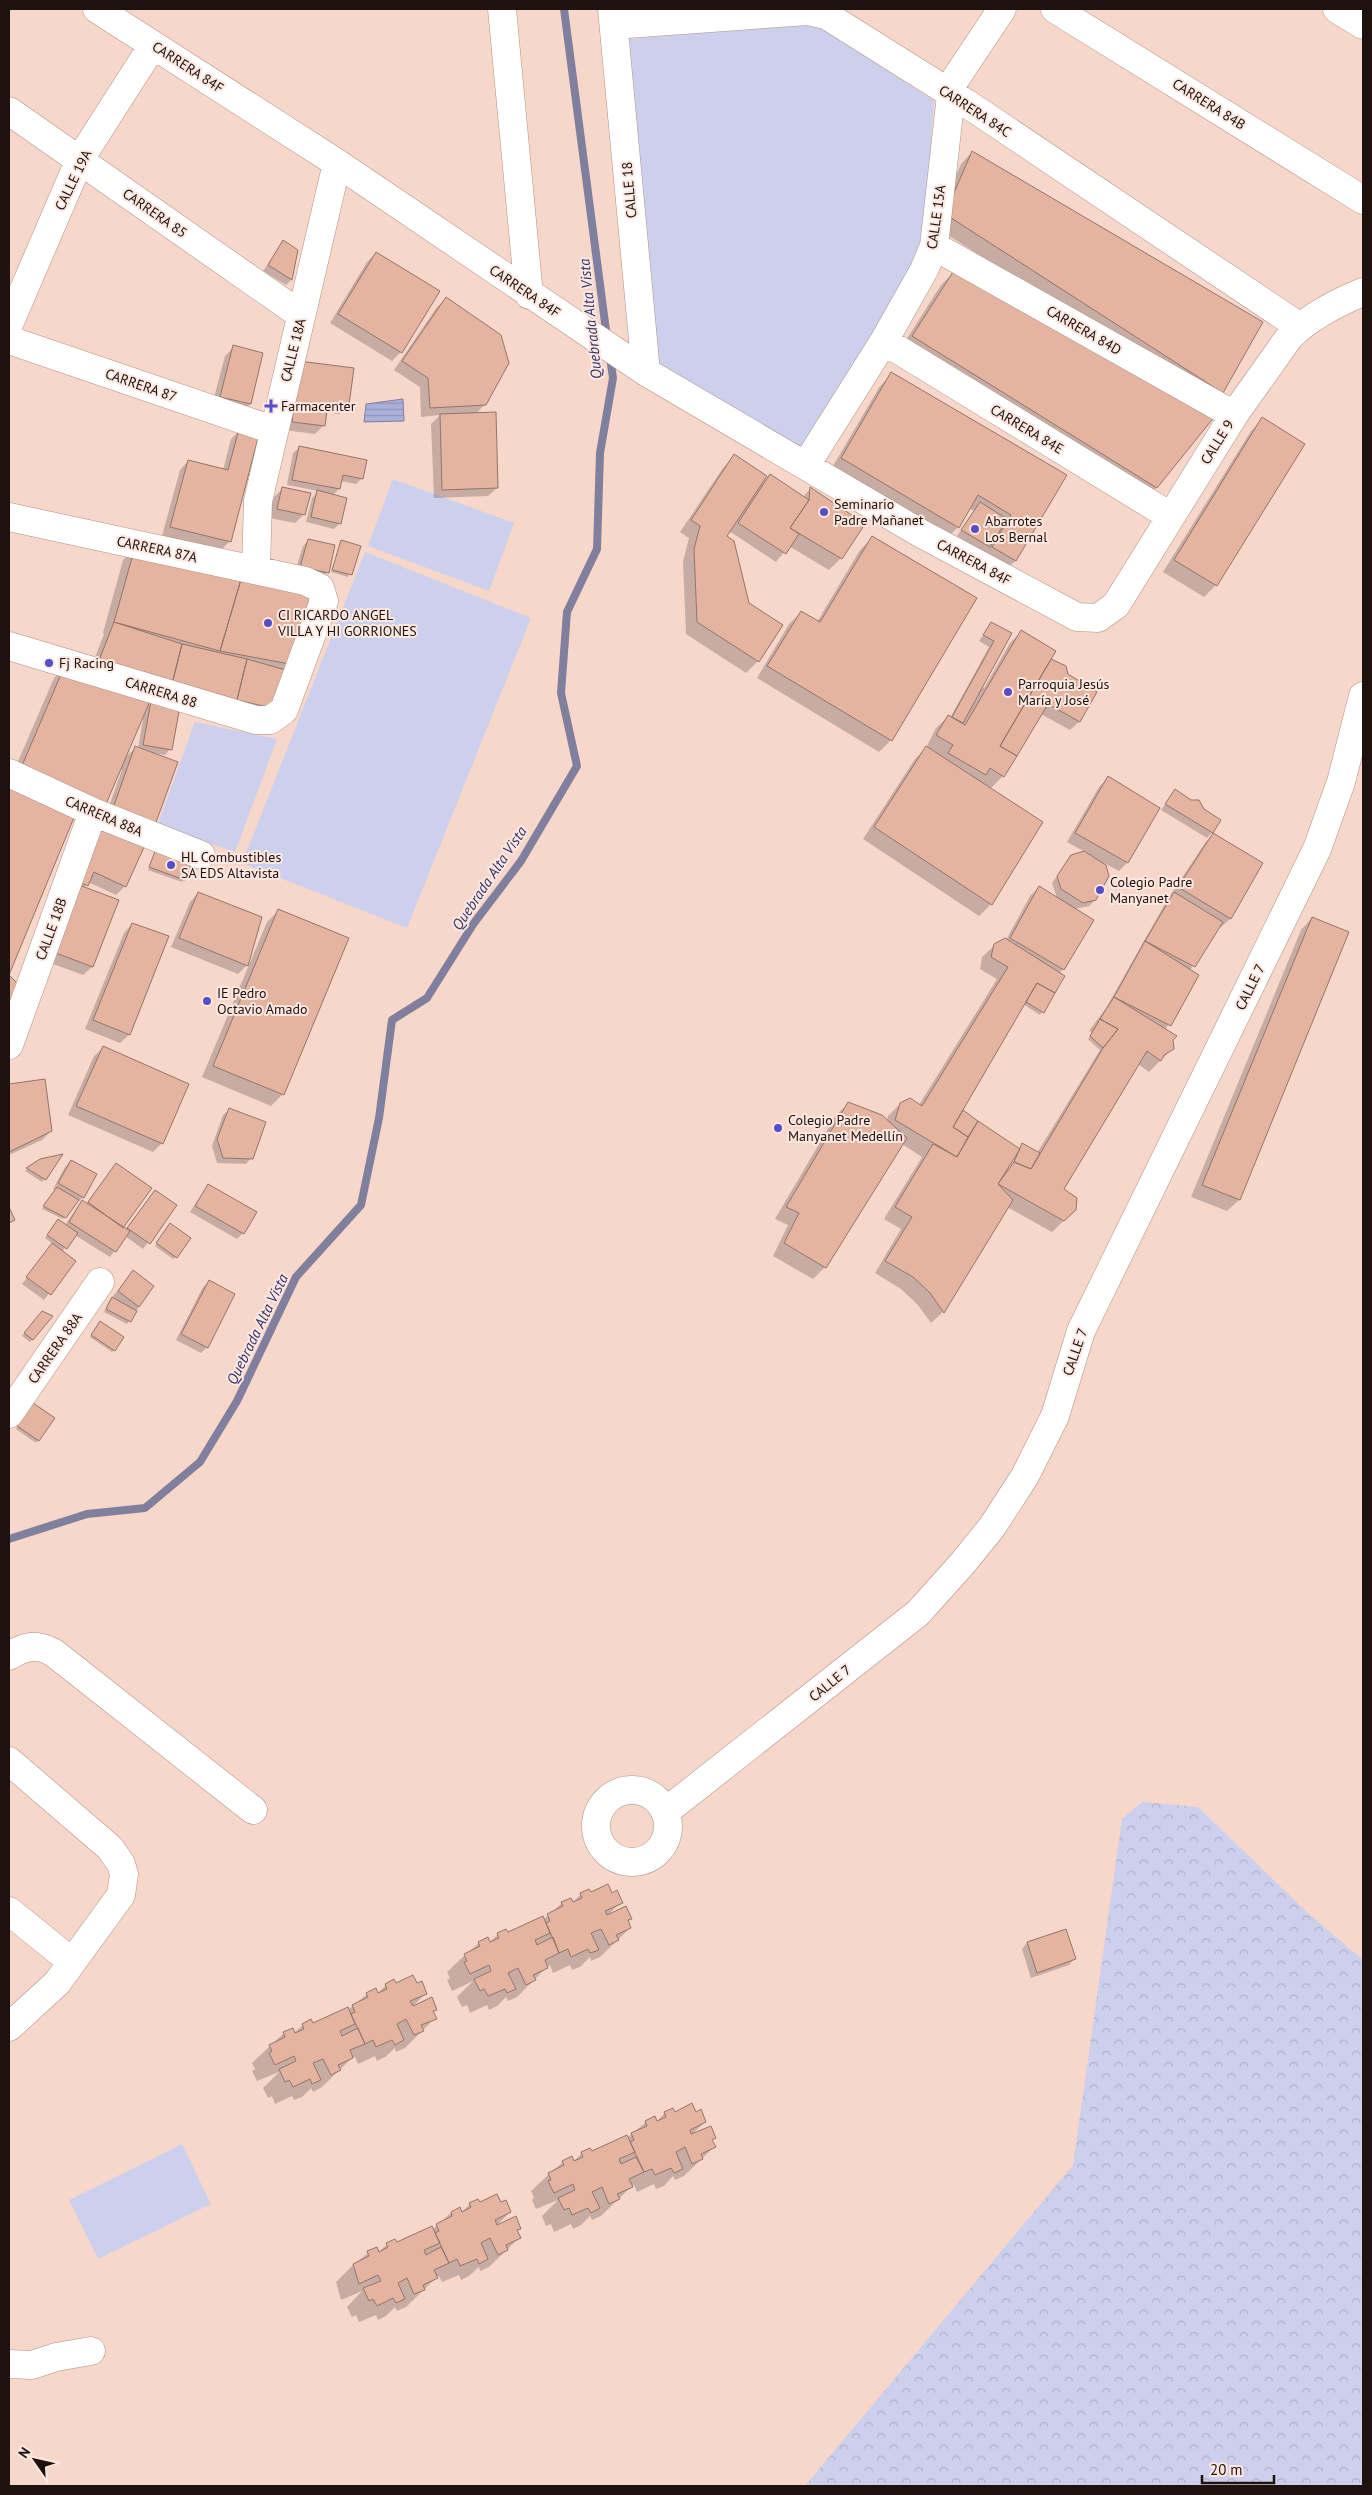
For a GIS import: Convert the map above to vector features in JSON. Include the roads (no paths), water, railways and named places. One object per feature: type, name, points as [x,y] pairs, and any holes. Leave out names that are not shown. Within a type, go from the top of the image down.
[{"type":"street","name":"CARRERA 84F","points":[[97,9],[337,162],[646,372],[920,534],[1077,617],[1098,618]]},
{"type":"street","points":[[502,9],[529,294]]},
{"type":"street","name":"CALLE 15A","points":[[806,465],[884,341],[924,270],[934,246],[951,95],[962,68],[1002,9]]},
{"type":"street","name":"CARRERA 84B","points":[[1056,9],[1363,200]]},
{"type":"street","points":[[1338,9],[1363,25]]},
{"type":"street","name":"CARRERA 84C","points":[[613,17],[808,11],[826,15],[951,95],[1300,327]]},
{"type":"street","name":"CALLE 18","points":[[613,17],[646,372]]},
{"type":"street","name":"CALLE 19A","points":[[9,324],[80,159],[153,45]]},
{"type":"street","name":"CARRERA 85","points":[[9,111],[301,315]]},
{"type":"street","name":"CALLE 18A","points":[[256,569],[258,501],[273,430],[337,162]]},
{"type":"street","name":"CARRERA 84D","points":[[934,246],[1234,415]]},
{"type":"street","name":"CALLE 9","points":[[1098,618],[1116,605],[1234,415],[1290,336],[1334,304],[1363,292]]},
{"type":"street","name":"CARRERA 87","points":[[9,340],[273,430]]},
{"type":"street","name":"CARRERA 84E","points":[[884,341],[1170,516]]},
{"type":"street","name":"CARRERA 87A","points":[[9,517],[137,546],[256,569],[305,581],[320,588],[324,601],[284,710],[270,720],[256,720]]},
{"type":"street","name":"CARRERA 88","points":[[9,646],[256,720]]},
{"type":"street","name":"CALLE 7","points":[[665,1812],[918,1613],[992,1527],[1025,1476],[1055,1416],[1081,1331],[1317,849],[1341,782],[1363,696]]},
{"type":"street","name":"CARRERA 88A","points":[[9,773],[92,812],[201,856]]},
{"type":"street","name":"CALLE 18B","points":[[9,1045],[92,812]]},
{"type":"street","name":"CARRERA 88A","points":[[9,1414],[100,1282]]},
{"type":"street","points":[[9,1656],[24,1646],[36,1645],[54,1653],[253,1810]]},
{"type":"street","points":[[9,1761],[110,1848],[121,1864],[124,1874],[121,1895],[58,1983],[9,2027]]},
{"type":"street","points":[[9,1911],[72,1962]]},
{"type":"street","points":[[9,2364],[32,2364],[56,2357],[91,2351]]},
{"type":"waterway","name":"Quebrada Alta Vista","points":[[564,9],[607,338]]},
{"type":"waterway","name":"Quebrada Alta Vista","points":[[9,1539],[87,1514],[145,1508],[200,1462],[237,1401],[296,1277],[361,1205],[379,1118],[392,1020],[427,998],[474,923],[521,861],[577,766],[561,693],[567,612],[597,549],[600,453],[613,378],[610,357]]},
{"type":"place","name":"Farmacenter","points":[[271,406]]},
{"type":"place","name":"Seminario Padre Mañanet","points":[[824,512]]},
{"type":"place","name":"Abarrotes Los Bernal","points":[[975,529]]},
{"type":"place","name":"CI RICARDO ANGEL VILLA Y HI GORRIONES","points":[[268,623]]},
{"type":"place","name":"Fj Racing","points":[[49,663]]},
{"type":"place","name":"Parroquia Jesús María y José","points":[[1008,692]]},
{"type":"place","name":"HL Combustibles SA EDS Altavista","points":[[171,865]]},
{"type":"place","name":"Colegio Padre Manyanet","points":[[1100,890]]},
{"type":"place","name":"IE Pedro Octavio Amado","points":[[207,1001]]},
{"type":"place","name":"Colegio Padre Manyanet Medellín","points":[[778,1128]]}]
